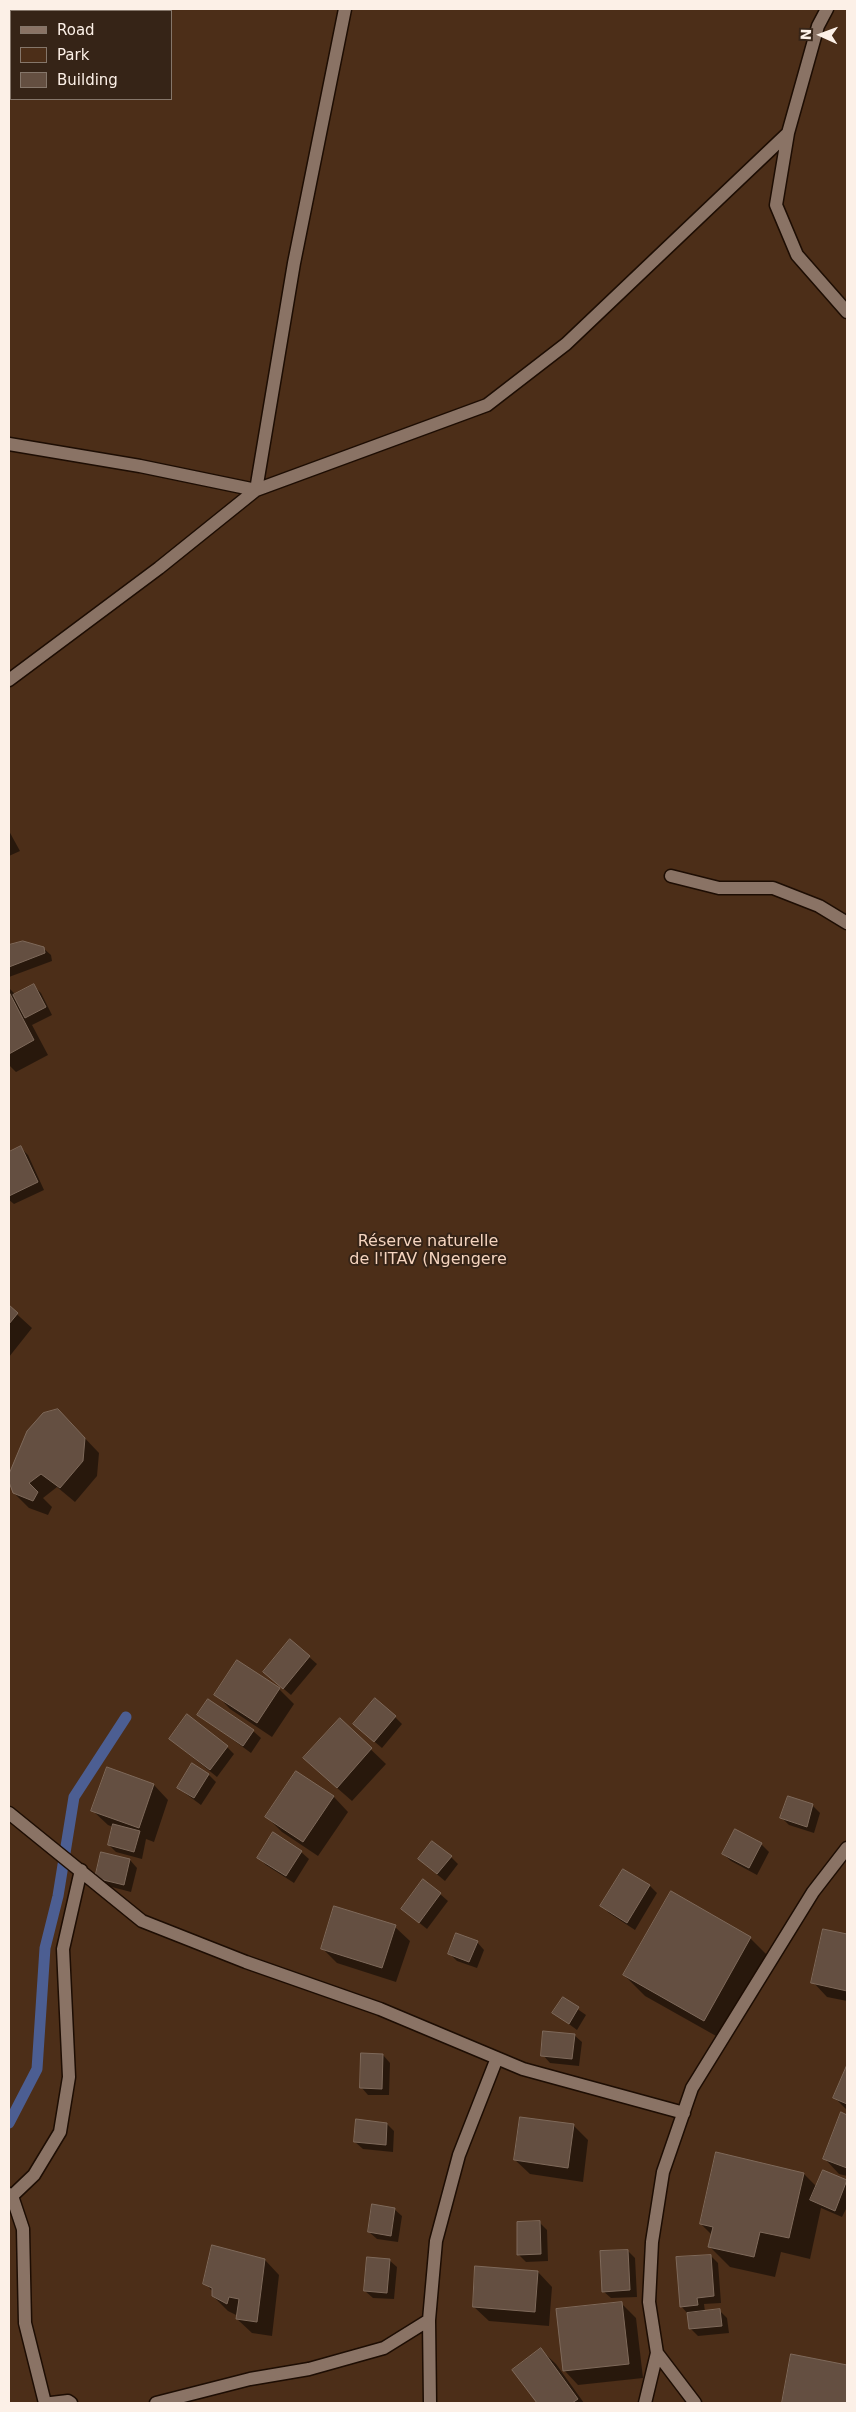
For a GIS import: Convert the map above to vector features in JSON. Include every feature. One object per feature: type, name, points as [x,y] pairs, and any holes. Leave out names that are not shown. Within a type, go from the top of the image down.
[{"type":"street","points":[[256,490],[294,263],[346,9]]},
{"type":"street","points":[[827,9],[818,26],[788,133],[776,205],[797,255],[847,312]]},
{"type":"street","points":[[9,680],[159,568],[256,490],[487,405],[566,344],[788,133]]},
{"type":"street","points":[[9,444],[140,466],[256,490]]},
{"type":"street","points":[[672,876],[719,888],[773,888],[819,906],[847,923]]},
{"type":"street","points":[[9,1813],[142,1921],[246,1962],[380,2009],[523,2069],[684,2113]]},
{"type":"street","points":[[645,2403],[657,2353],[649,2302],[652,2242],[663,2172],[692,2088],[813,1892],[847,1848]]},
{"type":"street","points":[[45,2403],[24,2323],[23,2229],[10,2195],[34,2175],[60,2132],[69,2077],[63,1949],[81,1870]]},
{"type":"street","points":[[430,2403],[429,2320],[436,2241],[459,2155],[497,2058]]},
{"type":"street","points":[[156,2403],[250,2379],[309,2369],[384,2348],[429,2320]]},
{"type":"street","points":[[657,2353],[695,2403]]},
{"type":"street","points":[[51,2403],[68,2401],[71,2403]]},
{"type":"green space","name":"Réserve naturelle de l'ITAV (Ngengere","points":[[9,9],[847,9],[847,2403],[9,2403]]},
{"type":"building","points":[[23,941],[44,947],[45,953],[9,967],[9,945]]},
{"type":"building","points":[[34,984],[46,1007],[25,1018],[13,995]]},
{"type":"building","points":[[9,992],[34,1040],[9,1054]]},
{"type":"building","points":[[21,1146],[38,1182],[9,1196],[9,1152]]},
{"type":"building","points":[[9,1305],[18,1313],[9,1324]]},
{"type":"building","points":[[58,1409],[85,1438],[83,1461],[60,1488],[41,1474],[29,1483],[38,1492],[33,1501],[13,1493],[9,1482],[9,1474],[27,1431],[43,1413]]},
{"type":"building","points":[[290,1639],[310,1656],[283,1689],[263,1672]]},
{"type":"building","points":[[237,1660],[280,1688],[257,1723],[214,1695]]},
{"type":"building","points":[[375,1698],[396,1716],[374,1742],[353,1724]]},
{"type":"building","points":[[208,1699],[254,1730],[243,1746],[197,1715]]},
{"type":"building","points":[[187,1714],[228,1746],[210,1770],[169,1739]]},
{"type":"building","points":[[340,1718],[372,1748],[337,1788],[303,1758]]},
{"type":"building","points":[[192,1763],[209,1774],[194,1798],[177,1788]]},
{"type":"building","points":[[107,1767],[154,1784],[139,1828],[91,1811]]},
{"type":"building","points":[[296,1771],[334,1796],[303,1842],[265,1817]]},
{"type":"building","points":[[788,1796],[813,1804],[807,1827],[780,1818]]},
{"type":"building","points":[[113,1824],[140,1831],[134,1852],[108,1845]]},
{"type":"building","points":[[735,1829],[762,1843],[749,1868],[722,1854]]},
{"type":"building","points":[[273,1832],[302,1851],[286,1876],[257,1858]]},
{"type":"building","points":[[432,1841],[452,1856],[437,1874],[418,1859]]},
{"type":"building","points":[[101,1852],[130,1859],[124,1885],[95,1878]]},
{"type":"building","points":[[623,1869],[650,1885],[627,1923],[600,1906]]},
{"type":"building","points":[[423,1879],[441,1893],[419,1923],[401,1909]]},
{"type":"building","points":[[671,1891],[751,1937],[704,2021],[623,1975]]},
{"type":"building","points":[[334,1906],[396,1925],[382,1968],[321,1949]]},
{"type":"building","points":[[823,1929],[847,1934],[847,1991],[811,1983]]},
{"type":"building","points":[[456,1933],[478,1941],[469,1962],[448,1954]]},
{"type":"building","points":[[563,1997],[579,2007],[569,2024],[552,2013]]},
{"type":"building","points":[[543,2031],[575,2034],[572,2059],[541,2056]]},
{"type":"building","points":[[361,2053],[383,2054],[382,2089],[360,2088]]},
{"type":"building","points":[[847,2065],[847,2104],[833,2098]]},
{"type":"building","points":[[841,2112],[847,2115],[847,2168],[823,2159]]},
{"type":"building","points":[[520,2117],[574,2124],[568,2168],[514,2160]]},
{"type":"building","points":[[356,2119],[387,2123],[386,2145],[354,2142]]},
{"type":"building","points":[[716,2152],[804,2173],[789,2238],[760,2232],[754,2257],[708,2247],[713,2227],[700,2224]]},
{"type":"building","points":[[823,2170],[847,2180],[835,2211],[810,2200]]},
{"type":"building","points":[[372,2204],[395,2208],[391,2236],[368,2232]]},
{"type":"building","points":[[540,2221],[541,2254],[517,2255],[517,2222]]},
{"type":"building","points":[[212,2245],[265,2259],[257,2322],[236,2319],[239,2299],[229,2297],[227,2304],[212,2296],[212,2288],[203,2284]]},
{"type":"building","points":[[628,2250],[630,2290],[602,2292],[600,2251]]},
{"type":"building","points":[[711,2255],[714,2296],[697,2298],[698,2305],[680,2307],[676,2257]]},
{"type":"building","points":[[367,2257],[390,2259],[387,2293],[364,2291]]},
{"type":"building","points":[[475,2266],[538,2271],[535,2312],[473,2307]]},
{"type":"building","points":[[622,2302],[629,2364],[563,2371],[556,2309]]},
{"type":"building","points":[[720,2309],[722,2326],[689,2329],[687,2313]]},
{"type":"building","points":[[541,2348],[578,2399],[572,2403],[537,2403],[512,2370]]},
{"type":"building","points":[[791,2354],[847,2365],[847,2403],[782,2403]]},
{"type":"waterway","points":[[9,2123],[37,2069],[45,1948],[58,1896],[74,1797],[126,1717]]}]
